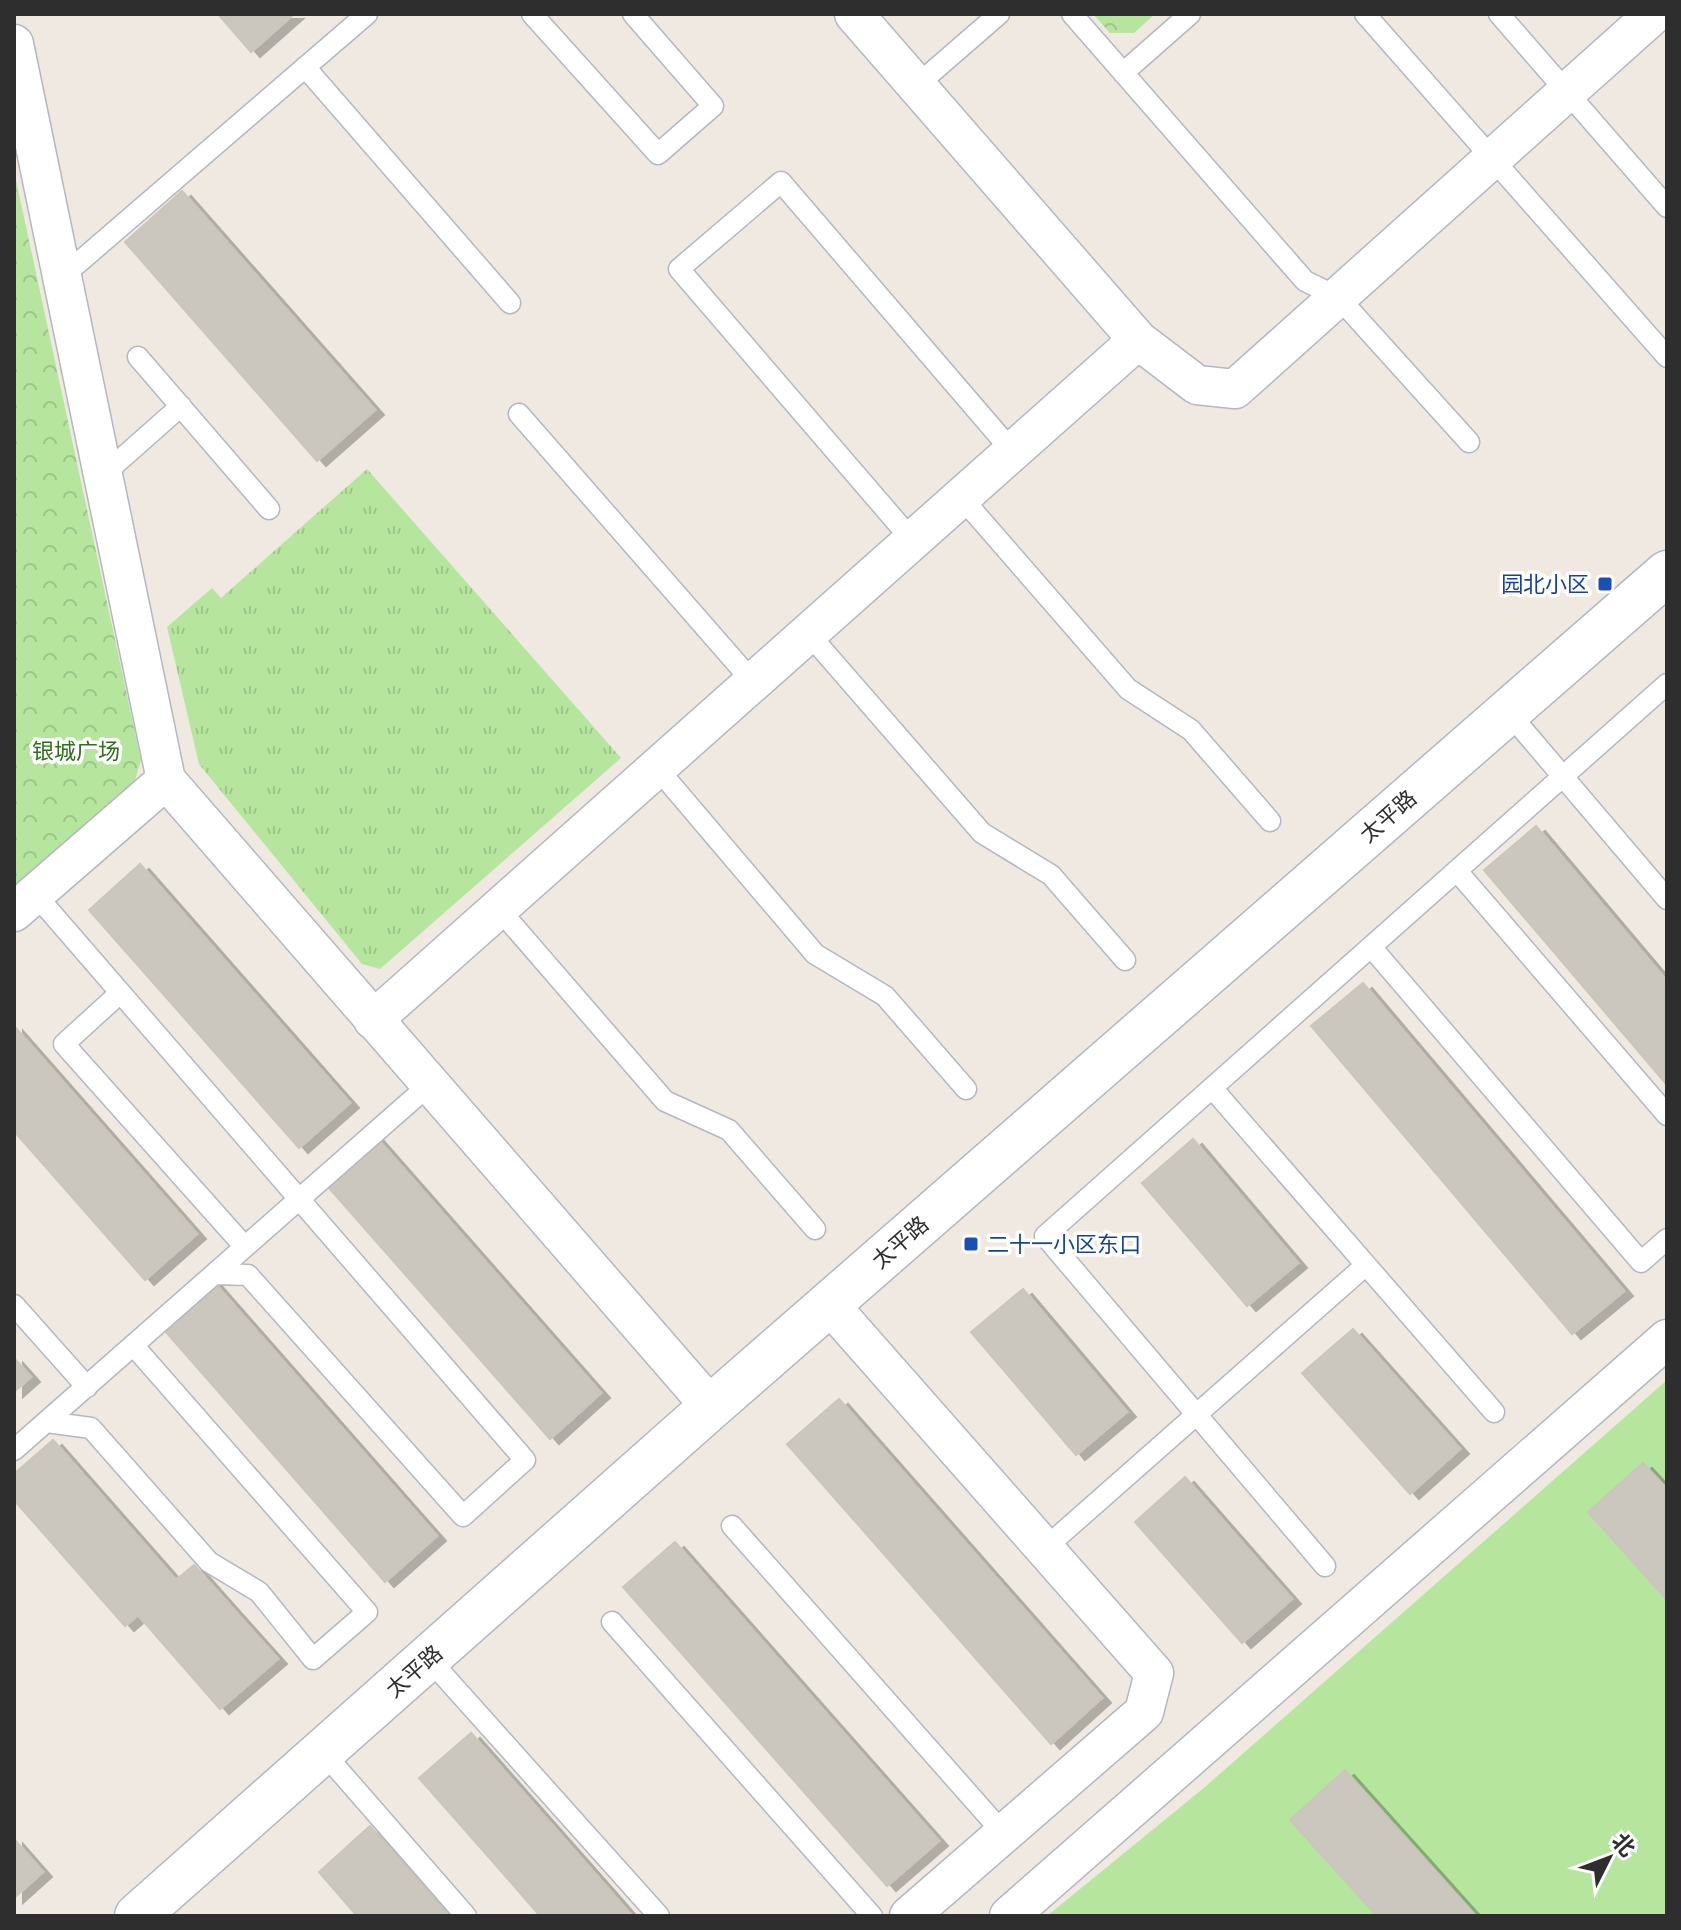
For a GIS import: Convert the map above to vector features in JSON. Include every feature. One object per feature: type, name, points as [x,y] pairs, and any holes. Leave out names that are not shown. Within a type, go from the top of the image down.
[{"type":"street","points":[[854,14],[1138,340],[1197,385],[1235,389],[1654,14]]},
{"type":"street","points":[[14,44],[166,780],[711,1407]]},
{"type":"street","points":[[373,1020],[1138,340]]},
{"type":"street","name":"太平路","points":[[137,1916],[711,1407],[1667,573]]},
{"type":"street","points":[[24,903],[166,780]]},
{"type":"street","points":[[829,1304],[1154,1673],[1144,1712],[909,1916]]},
{"type":"street","points":[[1009,1916],[1667,1339]]},
{"type":"lane","points":[[532,14],[658,154],[713,106],[633,14]]},
{"type":"lane","points":[[916,86],[999,14]]},
{"type":"lane","points":[[1072,14],[1305,281],[1338,297],[1469,442]]},
{"type":"lane","points":[[1123,73],[1190,14]]},
{"type":"lane","points":[[1365,14],[1667,357]]},
{"type":"lane","points":[[1499,14],[1667,207]]},
{"type":"lane","points":[[63,276],[366,15]]},
{"type":"lane","points":[[305,67],[510,303]]},
{"type":"lane","points":[[912,540],[679,269],[781,182],[1012,451]]},
{"type":"lane","points":[[138,357],[269,509]]},
{"type":"lane","points":[[103,475],[181,406]]},
{"type":"lane","points":[[519,414],[753,682]]},
{"type":"lane","points":[[961,497],[1128,689],[1191,730],[1270,821]]},
{"type":"lane","points":[[808,633],[982,833],[1051,875],[1125,960]]},
{"type":"lane","points":[[1325,1566],[1045,1236],[1667,684]]},
{"type":"lane","points":[[1508,712],[1667,899]]},
{"type":"lane","points":[[657,768],[815,954],[885,996],[966,1089]]},
{"type":"lane","points":[[1457,871],[1667,1115]]},
{"type":"lane","points":[[24,903],[120,993],[525,1460],[463,1516],[248,1275],[214,1274]]},
{"type":"lane","points":[[498,908],[665,1101],[729,1130],[815,1229]]},
{"type":"lane","points":[[1372,948],[1641,1262],[1667,1239]]},
{"type":"lane","points":[[120,993],[64,1044],[245,1247]]},
{"type":"lane","points":[[14,1450],[429,1085]]},
{"type":"lane","points":[[1212,1088],[1494,1412]]},
{"type":"lane","points":[[1044,1549],[1366,1265]]},
{"type":"lane","points":[[14,1305],[87,1387]]},
{"type":"lane","points":[[47,1422],[91,1428],[209,1562],[259,1592],[313,1659],[367,1612],[133,1345]]},
{"type":"lane","points":[[732,1526],[1004,1834]]},
{"type":"lane","points":[[612,1622],[872,1916]]},
{"type":"lane","points":[[428,1658],[659,1916]]},
{"type":"lane","points":[[322,1751],[466,1916]]},
{"type":"green space","points":[[1093,14],[1155,14],[1134,33],[1110,33]]},
{"type":"green space","name":"银城广场","points":[[14,171],[141,760],[134,784],[14,890]]},
{"type":"green space","points":[[367,469],[621,758],[380,969],[362,964],[199,764],[167,627],[212,588],[221,598]]},
{"type":"green space","points":[[1667,1380],[1667,1916],[1047,1916],[1205,1787]]},
{"type":"building","points":[[218,14],[294,14],[251,52]]},
{"type":"building","points":[[182,191],[375,410],[317,461],[125,242]]},
{"type":"building","points":[[1536,826],[1667,981],[1667,1085],[1484,870]]},
{"type":"building","points":[[140,864],[350,1103],[299,1148],[89,910]]},
{"type":"building","points":[[1363,983],[1624,1291],[1572,1334],[1311,1026]]},
{"type":"building","points":[[14,1026],[197,1234],[145,1280],[14,1131]]},
{"type":"building","points":[[374,1135],[601,1393],[550,1439],[322,1180]]},
{"type":"building","points":[[1193,1139],[1298,1263],[1247,1306],[1142,1183]]},
{"type":"building","points":[[211,1279],[437,1536],[385,1582],[159,1324]]},
{"type":"building","points":[[1023,1289],[1127,1412],[1076,1455],[971,1332]]},
{"type":"building","points":[[1353,1329],[1460,1449],[1410,1494],[1302,1373]]},
{"type":"building","points":[[14,1358],[31,1377],[14,1392]]},
{"type":"building","points":[[839,1399],[1102,1698],[1051,1744],[787,1444]]},
{"type":"building","points":[[53,1440],[176,1580],[194,1565],[278,1659],[220,1709],[138,1615],[125,1626],[14,1500],[14,1474]]},
{"type":"building","points":[[1643,1463],[1667,1489],[1667,1600],[1588,1512]]},
{"type":"building","points":[[1185,1477],[1292,1599],[1242,1643],[1135,1522]]},
{"type":"building","points":[[675,1542],[939,1841],[887,1886],[623,1587]]},
{"type":"building","points":[[471,1733],[537,1808],[486,1854],[419,1778]]},
{"type":"building","points":[[1345,1770],[1476,1916],[1377,1916],[1290,1820]]},
{"type":"building","points":[[537,1808],[605,1885],[570,1916],[540,1916],[486,1854]]},
{"type":"building","points":[[370,1826],[437,1902],[421,1916],[357,1916],[319,1872]]},
{"type":"building","points":[[14,1839],[43,1872],[14,1898]]},
{"type":"building","points":[[605,1885],[632,1916],[570,1916]]},
{"type":"building","points":[[437,1902],[449,1916],[421,1916]]},
{"type":"place","name":"园北小区","points":[[1605,584]]},
{"type":"place","name":"二十一小区东口","points":[[971,1244]]}]
